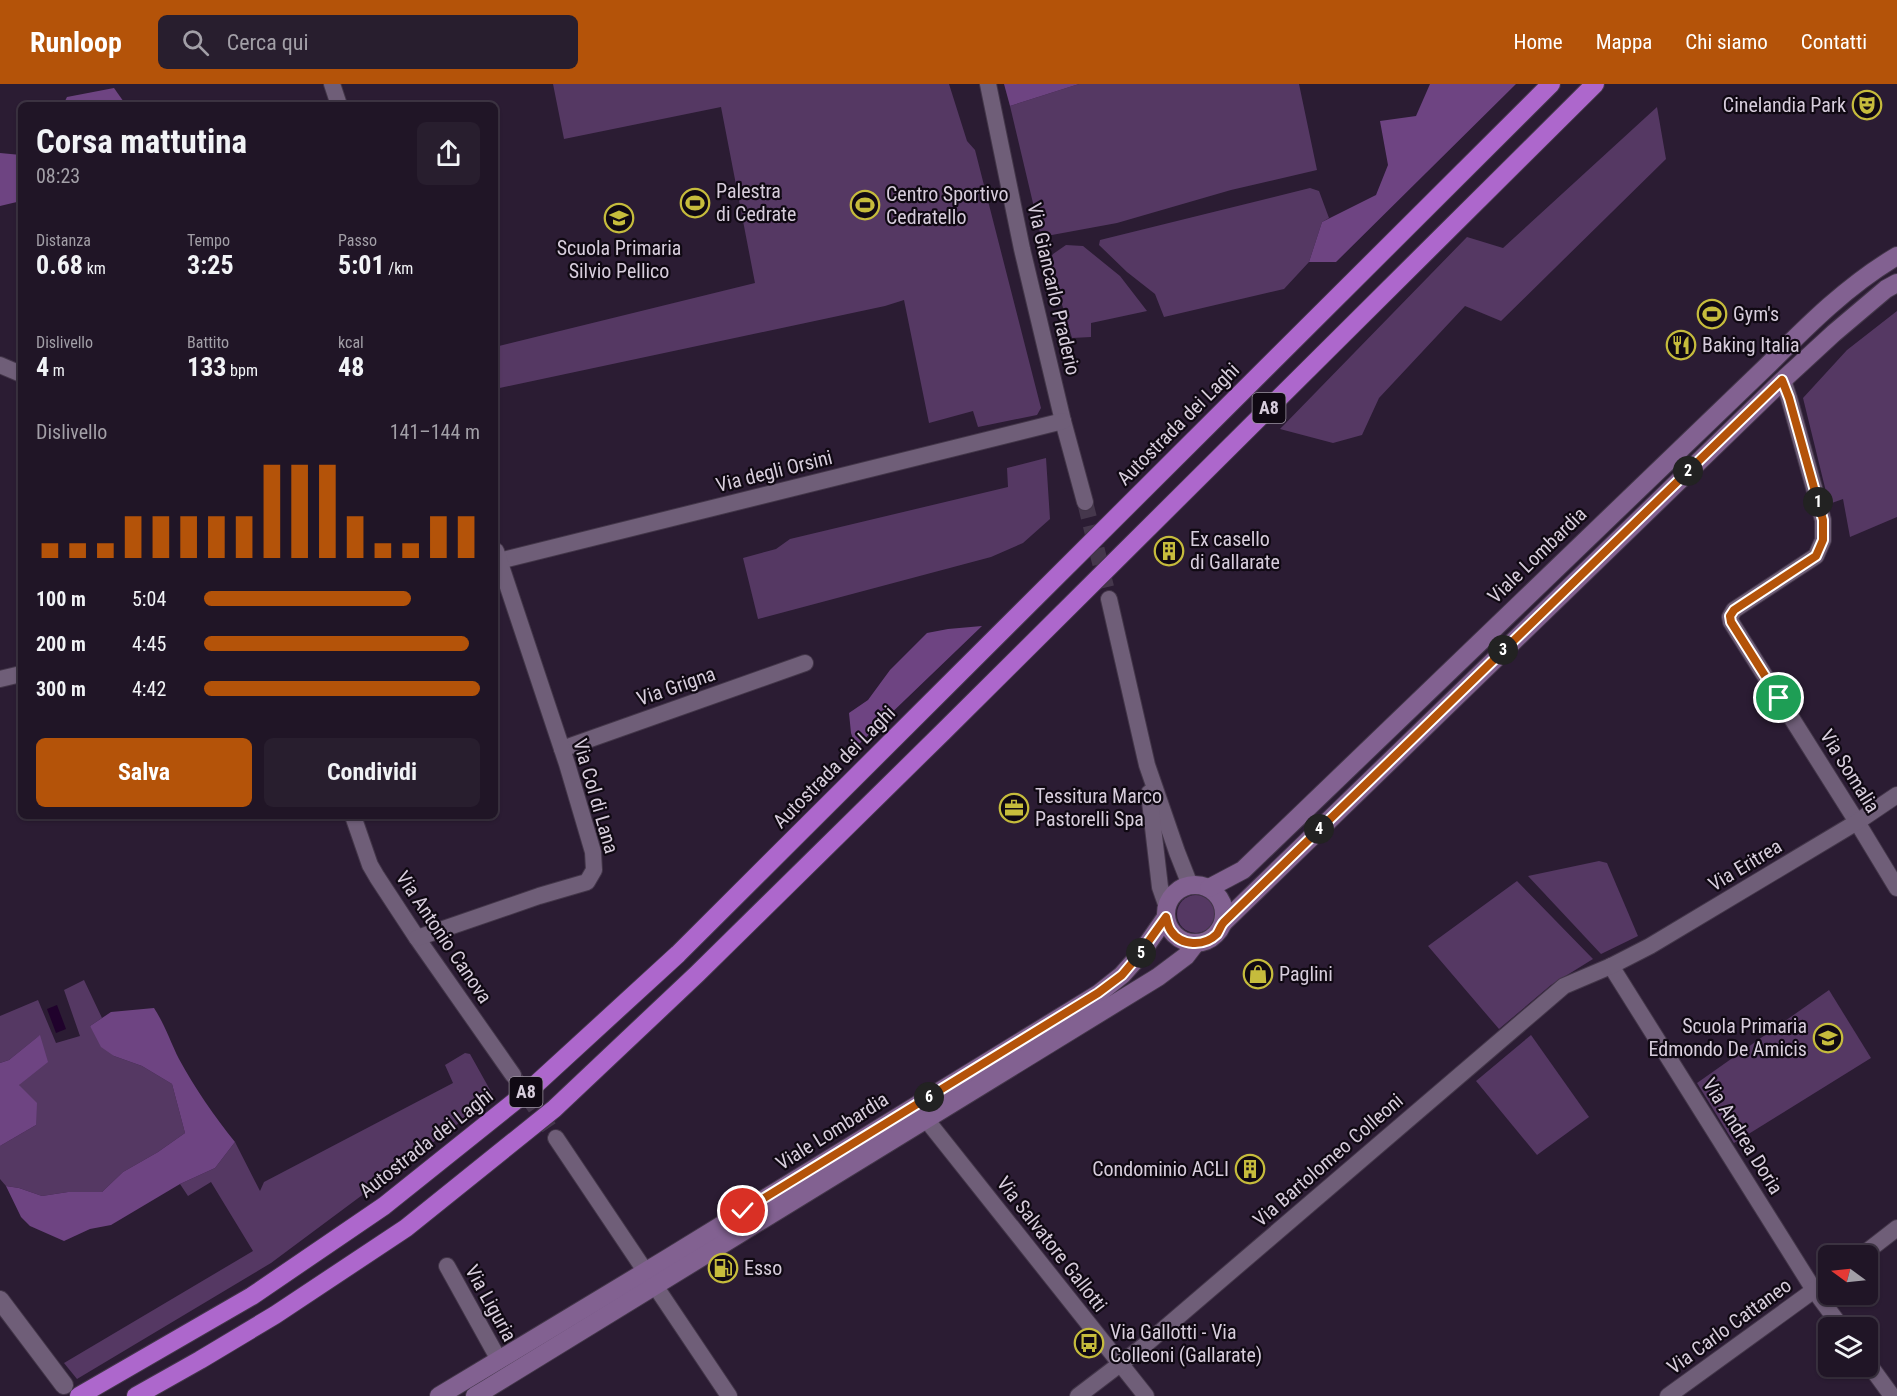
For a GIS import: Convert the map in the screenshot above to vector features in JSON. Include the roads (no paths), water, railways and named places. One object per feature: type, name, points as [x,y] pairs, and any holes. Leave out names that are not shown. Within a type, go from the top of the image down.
[{"type":"highway","name":"Autostrada dei Laghi","points":[[79,1396],[252,1296],[384,1206],[534,1086],[687,945],[1551,84]]},
{"type":"highway","name":"A8","points":[[136,1396],[275,1315],[406,1228],[554,1109],[697,974],[1595,84]]},
{"type":"main road","name":"Viale Lombardia","points":[[1209,888],[1243,870],[1818,315],[1871,272],[1897,256]]},
{"type":"main road","points":[[1224,922],[1222,902],[1209,888],[1201,885],[1190,885],[1179,889],[1172,896],[1166,912],[1171,931],[1181,940],[1196,944],[1205,942],[1217,934],[1224,922],[1782,380],[1886,289],[1897,283]]},
{"type":"main road","name":"Viale Lombardia","points":[[439,1396],[1098,993],[1122,975],[1138,956],[1166,912]]},
{"type":"main road","name":"Viale Lombardia","points":[[475,1396],[1158,976],[1186,956],[1196,944]]},
{"type":"street","points":[[332,84],[338,102]]},
{"type":"street","name":"Via Giancarlo Praderio","points":[[988,84],[1022,249],[1085,502]]},
{"type":"street","points":[[0,365],[18,374]]},
{"type":"street","name":"Via Somalia","points":[[1782,380],[1823,520],[1823,540],[1816,556],[1734,610],[1730,616],[1731,622],[1897,888]]},
{"type":"street","name":"Via degli Orsini","points":[[498,558],[1063,421]]},
{"type":"street","name":"Via Col di Lana","points":[[417,938],[587,882],[594,870],[593,852],[562,749],[498,561]]},
{"type":"street","points":[[1109,599],[1147,765],[1190,885]]},
{"type":"street","name":"Via Grigna","points":[[562,749],[805,663]]},
{"type":"street","points":[[0,679],[18,675]]},
{"type":"street","points":[[1147,765],[1157,867],[1166,912]]},
{"type":"street","name":"Via Eritrea","points":[[1611,966],[1650,946],[1857,822],[1897,795]]},
{"type":"street","name":"Via Antonio Canova","points":[[354,819],[370,865],[417,938],[513,1075]]},
{"type":"street","name":"Via Andrea Doria","points":[[1611,966],[1814,1290],[1834,1317]]},
{"type":"street","name":"Via Bartolomeo Colleoni","points":[[1078,1396],[1120,1364],[1564,986],[1611,966]]},
{"type":"street","name":"Via Salvatore Gallotti","points":[[926,1118],[1146,1396]]},
{"type":"street","points":[[556,1138],[729,1396]]},
{"type":"street","points":[[1876,1245],[1897,1228]]},
{"type":"street","name":"Via Liguria","points":[[447,1266],[499,1360]]},
{"type":"street","name":"Via Carlo Cattaneo","points":[[1668,1396],[1818,1287]]},
{"type":"street","points":[[0,1300],[64,1385]]},
{"type":"street","points":[[1878,1377],[1892,1396]]},
{"type":"tunnel","points":[[1085,502],[1109,599]]},
{"type":"tunnel","points":[[513,1075],[556,1138]]},
{"type":"place","name":"Cinelandia Park","points":[[1867,105]]},
{"type":"place","name":"Palestra di Cedrate","points":[[695,203]]},
{"type":"place","name":"Centro Sportivo Cedratello","points":[[865,205]]},
{"type":"place","name":"Scuola Primaria Silvio Pellico","points":[[619,218]]},
{"type":"place","name":"Gym's","points":[[1712,314]]},
{"type":"place","name":"Baking Italia","points":[[1681,345]]},
{"type":"place","name":"Ex casello di Gallarate","points":[[1169,551]]},
{"type":"place","name":"Tessitura Marco Pastorelli Spa","points":[[1014,808]]},
{"type":"place","name":"Paglini","points":[[1258,974]]},
{"type":"place","name":"Scuola Primaria Edmondo De Amicis","points":[[1828,1038]]},
{"type":"place","name":"Condominio ACLI","points":[[1250,1169]]},
{"type":"place","name":"Esso","points":[[723,1268]]},
{"type":"place","name":"Via Gallotti - Via Colleoni (Gallarate)","points":[[1089,1343]]}]
